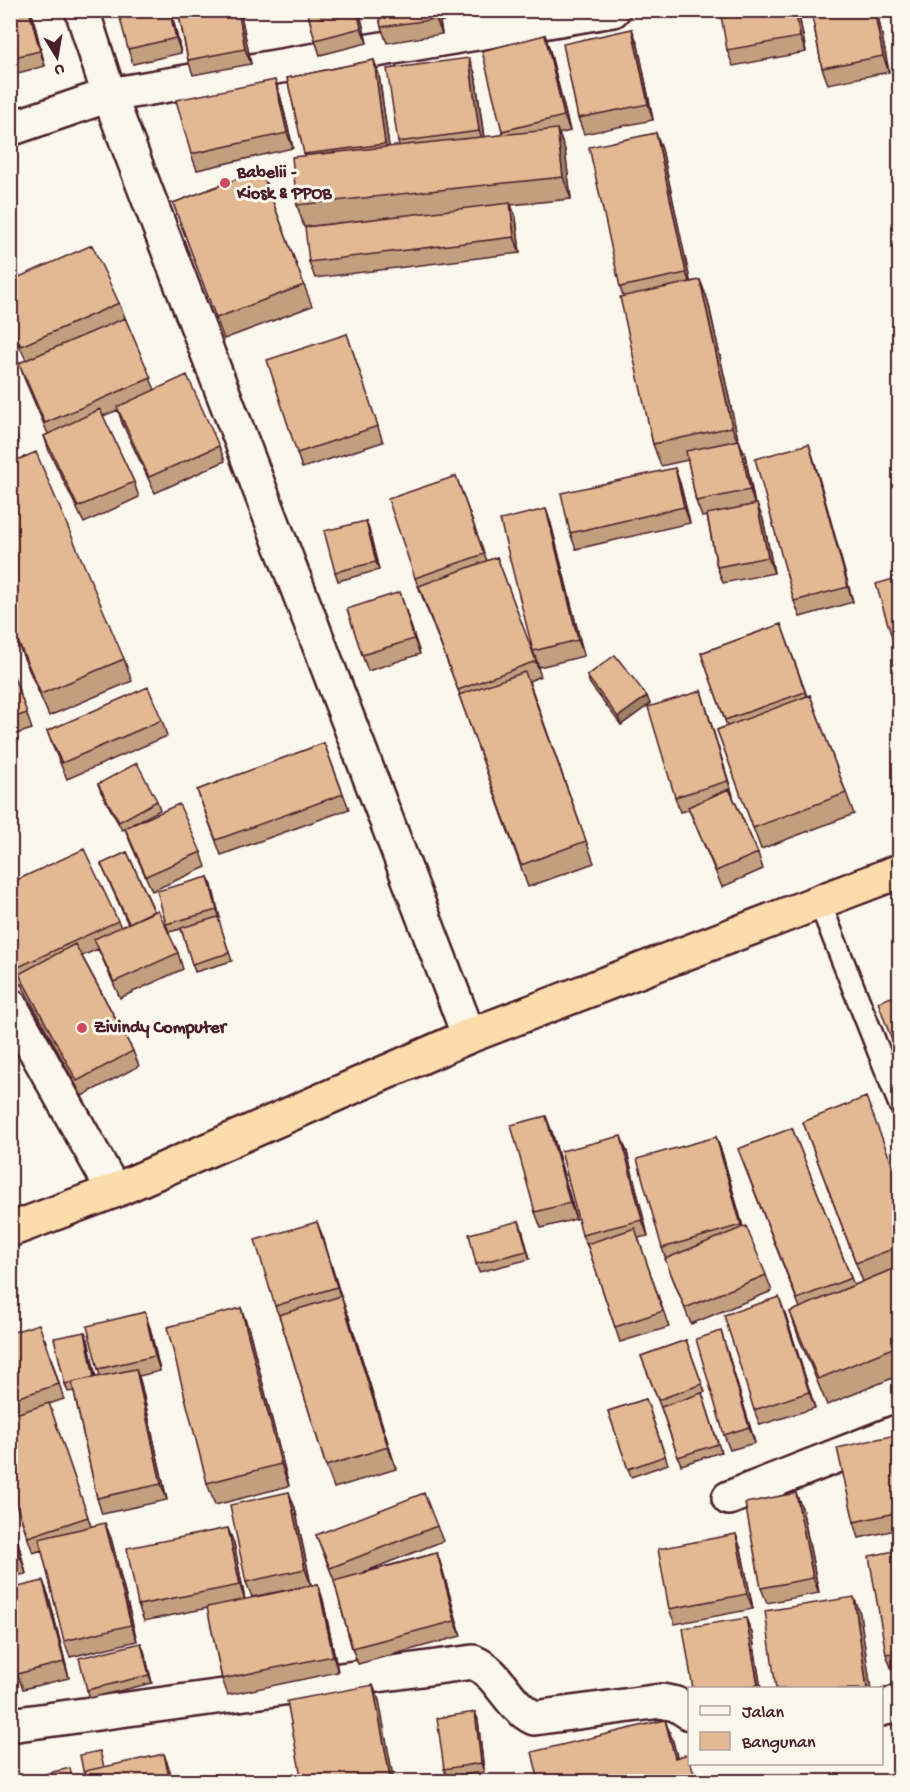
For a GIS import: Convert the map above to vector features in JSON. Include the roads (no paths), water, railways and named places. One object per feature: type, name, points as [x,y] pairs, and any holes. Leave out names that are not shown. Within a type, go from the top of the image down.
[{"type":"highway","points":[[10,1230],[114,1191],[469,1036],[900,871]]},
{"type":"street","points":[[82,10],[109,95],[469,1036]]},
{"type":"street","points":[[10,129],[109,95],[613,10]]},
{"type":"street","points":[[10,1005],[114,1191]]},
{"type":"street","points":[[729,1498],[900,1431]]},
{"type":"street","points":[[10,1725],[472,1662],[487,1668],[523,1712],[534,1718],[661,1701],[676,1704],[688,1712]]},
{"type":"street","points":[[883,1709],[900,1701]]},
{"type":"lane","points":[[819,901],[900,1105]]},
{"type":"place","name":"Babelii - Kiosk & PPOB","points":[[225,183]]},
{"type":"place","name":"Zivindy Computer","points":[[82,1028]]}]
